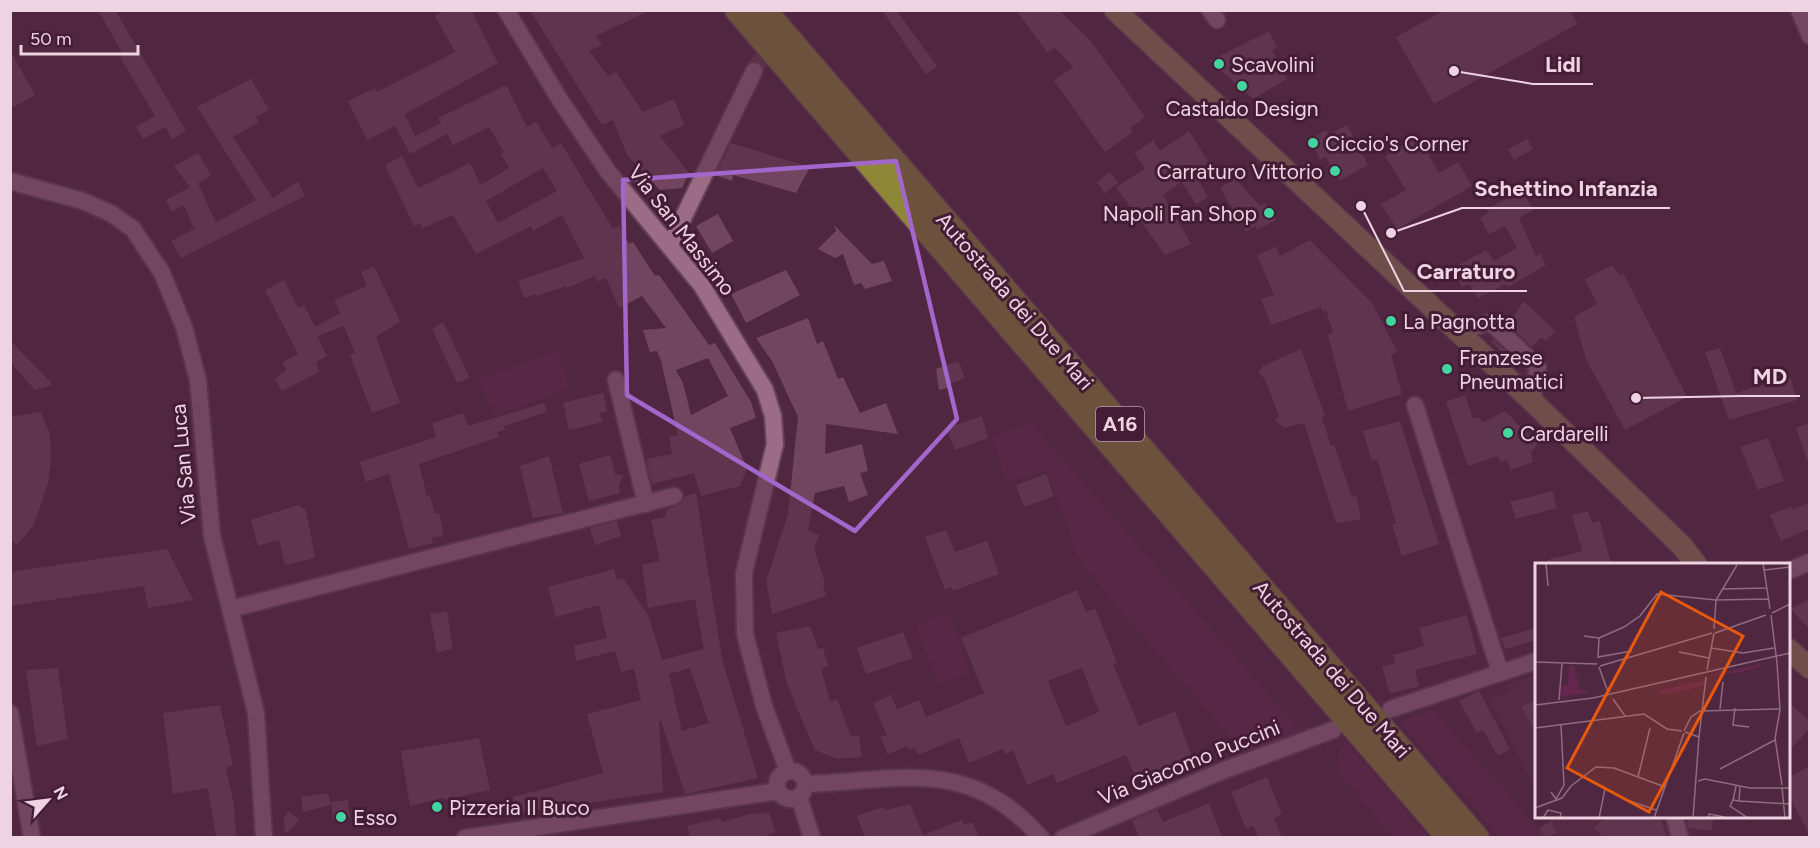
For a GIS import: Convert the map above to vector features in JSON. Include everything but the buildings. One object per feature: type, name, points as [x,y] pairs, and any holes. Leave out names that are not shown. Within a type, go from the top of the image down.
[{"type":"highway","name":"Autostrada dei Due Mari","points":[[737,10],[1449,837]]},
{"type":"highway","name":"Autostrada dei Due Mari","points":[[764,10],[1477,837]]},
{"type":"main road","points":[[1115,10],[1532,401],[1682,546],[1695,563]]},
{"type":"main road","points":[[1682,546],[1711,563]]},
{"type":"main road","points":[[1790,651],[1809,668]]},
{"type":"street","name":"Via San Massimo","points":[[506,10],[609,173],[702,286],[765,390],[773,416],[775,444],[744,573],[743,602],[745,634],[752,666],[788,771]]},
{"type":"street","points":[[1798,10],[1809,36]]},
{"type":"street","points":[[670,245],[754,70]]},
{"type":"street","name":"Via San Luca","points":[[10,181],[84,201],[112,214],[133,230],[162,273],[184,327],[198,380],[213,536],[256,713],[264,837]]},
{"type":"street","points":[[1458,332],[1490,322],[1538,367],[1532,401]]},
{"type":"street","points":[[616,380],[646,504]]},
{"type":"street","points":[[1416,405],[1500,672]]},
{"type":"street","points":[[230,609],[674,496]]},
{"type":"street","points":[[1790,570],[1809,562]]},
{"type":"street","points":[[1391,709],[1535,661]]},
{"type":"street","points":[[10,713],[32,837]]},
{"type":"street","name":"Via Giacomo Puccini","points":[[1063,837],[1222,771],[1333,730]]},
{"type":"street","points":[[778,791],[780,776],[788,771],[798,772],[812,837]]},
{"type":"street","points":[[465,837],[511,834],[778,791],[787,798],[802,790],[907,777],[939,777],[967,785],[995,797],[1021,816],[1041,837]]},
{"type":"street","points":[[1675,818],[1680,837]]},
{"type":"highlighted area","points":[[896,161],[957,419],[855,531],[627,395],[623,180]]},
{"type":"shaded area","points":[[557,351],[571,389],[493,416],[480,378]]},
{"type":"shaded area","points":[[1030,422],[1301,732],[1244,753],[1084,568],[1076,553],[1047,470],[1006,484],[992,437]]},
{"type":"shaded area","points":[[948,612],[971,674],[938,685],[916,625]]},
{"type":"shaded area","points":[[1535,675],[1535,790],[1490,700],[1509,690],[1507,684]]},
{"type":"shaded area","points":[[1432,709],[1545,837],[1500,837],[1400,722]]},
{"type":"shaded area","points":[[1345,741],[1428,837],[1393,837],[1338,772],[1339,754]]},
{"type":"shaded area","points":[[1550,818],[1665,818],[1671,837],[1550,837],[1557,833]]},
{"type":"tunnel","points":[[754,71],[788,10]]},
{"type":"place","name":"Scavolini","points":[[1219,64]]},
{"type":"place","name":"Lidl","points":[[1454,71]]},
{"type":"place","name":"Castaldo Design","points":[[1242,86]]},
{"type":"place","name":"Ciccio's Corner","points":[[1313,143]]},
{"type":"place","name":"Carraturo Vittorio","points":[[1335,171]]},
{"type":"place","name":"Carraturo","points":[[1361,206]]},
{"type":"place","name":"Napoli Fan Shop","points":[[1269,213]]},
{"type":"place","name":"Schettino Infanzia","points":[[1391,233]]},
{"type":"place","name":"La Pagnotta","points":[[1391,321]]},
{"type":"place","name":"Franzese Pneumatici","points":[[1447,369]]},
{"type":"place","name":"MD","points":[[1636,398]]},
{"type":"place","name":"Cardarelli","points":[[1508,433]]},
{"type":"place","name":"Pizzeria Il Buco","points":[[437,807]]},
{"type":"place","name":"Esso","points":[[341,817]]}]
